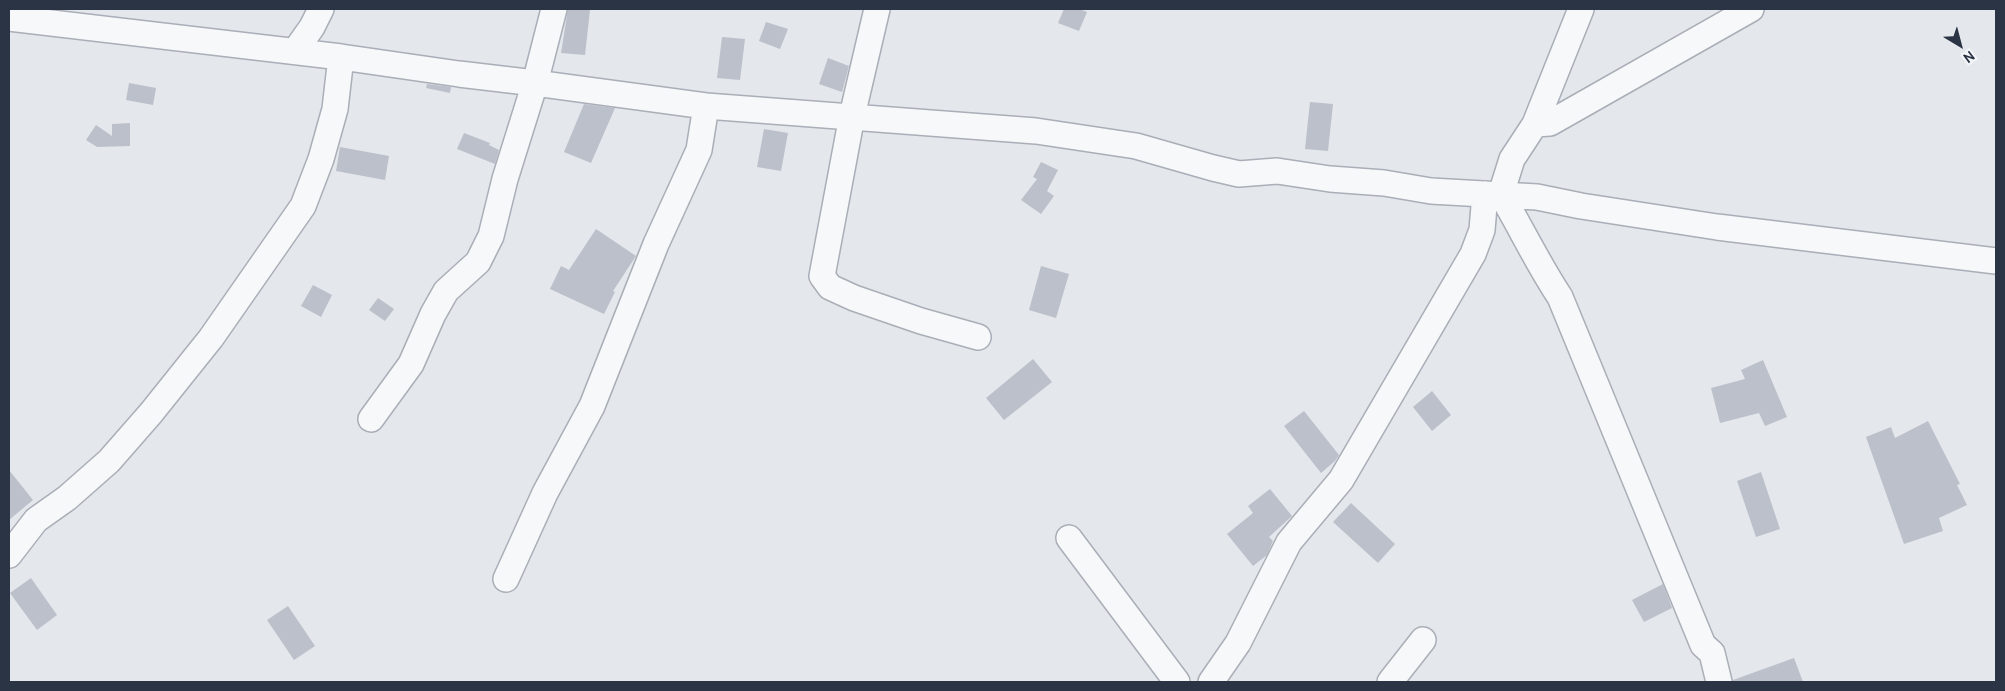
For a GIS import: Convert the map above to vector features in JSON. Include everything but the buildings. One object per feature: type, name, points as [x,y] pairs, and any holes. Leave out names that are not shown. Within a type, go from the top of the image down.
[{"type":"street","points":[[295,51],[321,9]]},
{"type":"street","points":[[371,419],[411,364],[432,314],[446,291],[478,262],[491,236],[505,179],[536,82],[554,9]]},
{"type":"street","points":[[877,9],[852,116],[822,276],[830,287],[854,298],[921,321],[978,337]]},
{"type":"street","points":[[1211,682],[1238,642],[1289,542],[1341,480],[1473,254],[1493,194],[1512,159],[1535,124],[1581,9]]},
{"type":"street","points":[[1535,124],[1550,123],[1752,9]]},
{"type":"street","points":[[9,18],[295,51],[706,106],[1036,131],[1136,146],[1240,174],[1277,171],[1330,179],[1384,183],[1431,191],[1537,197],[1581,206],[1717,227],[1996,261]]},
{"type":"street","points":[[9,555],[36,520],[67,498],[109,462],[151,413],[211,338],[303,206],[321,160],[335,109],[341,57]]},
{"type":"street","points":[[506,580],[545,493],[592,406],[656,244],[699,150],[706,106]]},
{"type":"street","points":[[1493,194],[1525,234],[1537,261],[1560,297],[1703,645],[1712,653],[1719,682]]},
{"type":"street","points":[[1069,538],[1177,682]]},
{"type":"street","points":[[1390,682],[1423,640]]}]
